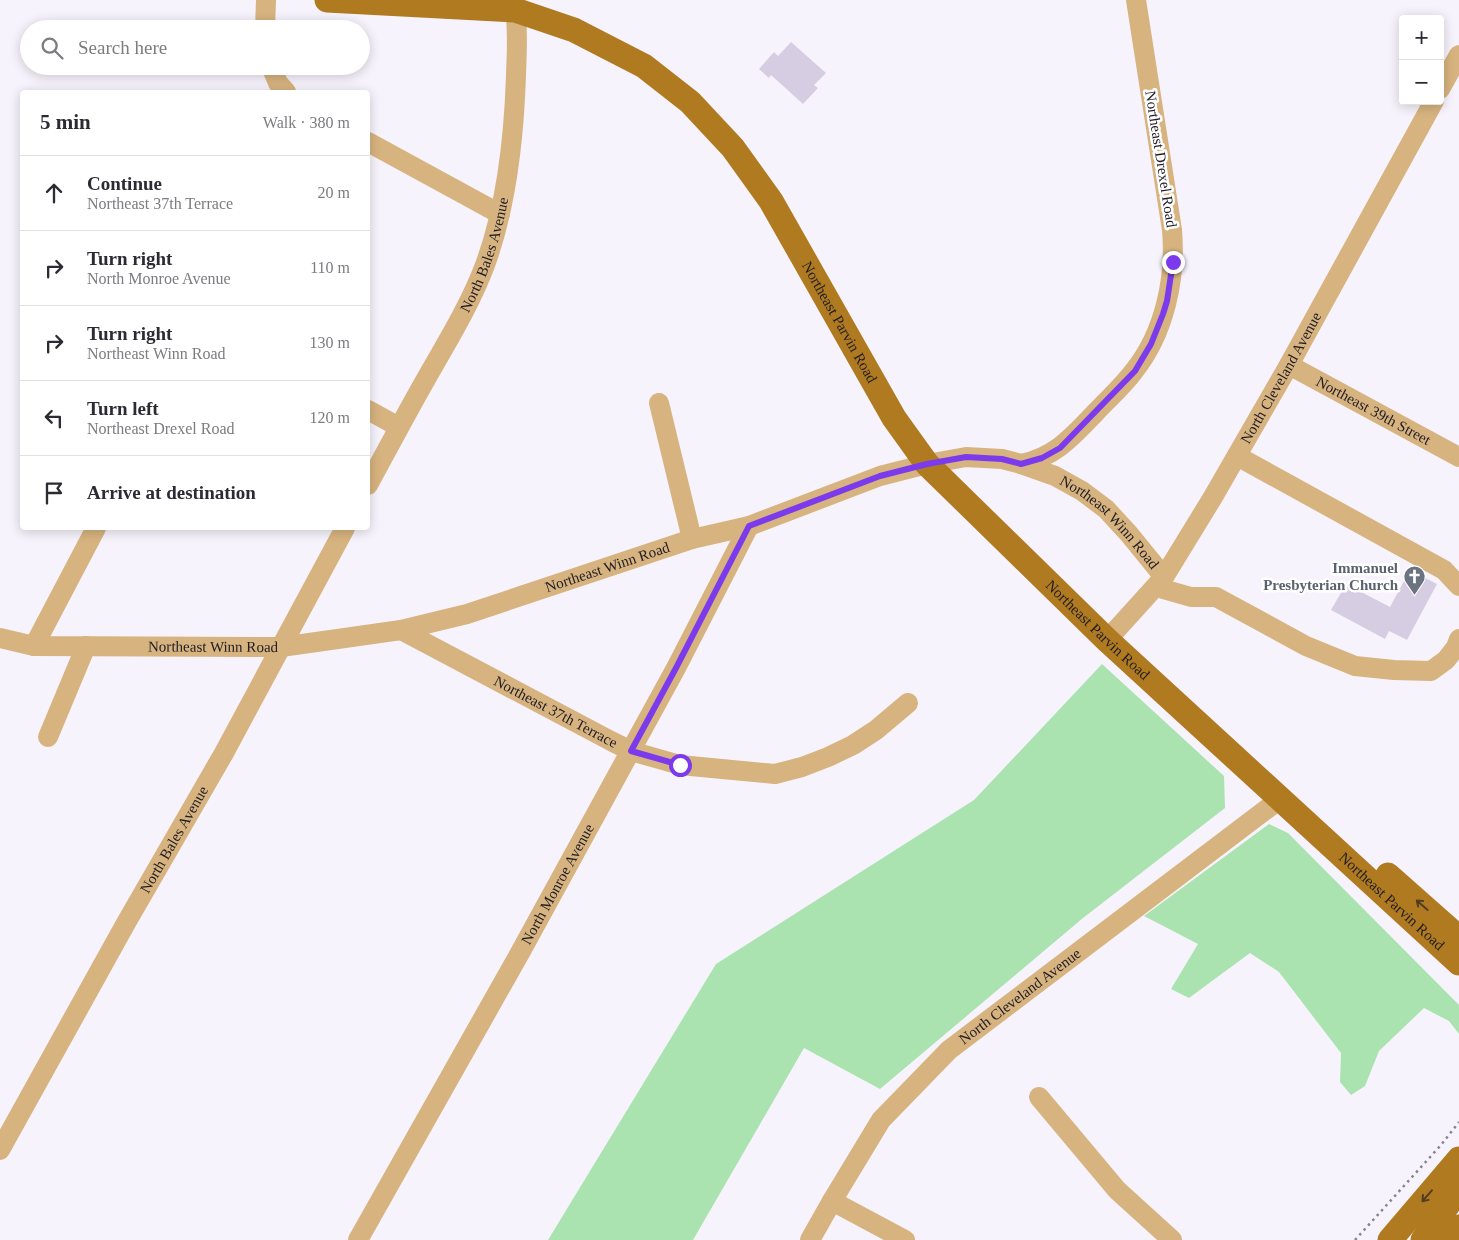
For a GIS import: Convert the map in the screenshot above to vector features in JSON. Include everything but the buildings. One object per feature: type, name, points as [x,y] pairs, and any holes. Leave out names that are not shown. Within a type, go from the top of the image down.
[{"type":"main road","name":"Northeast Parvin Road","points":[[327,0],[514,5],[574,30],[644,66],[690,102],[733,148],[771,201],[894,418],[927,464],[1107,640],[1459,963]]},
{"type":"main road","name":"Northeast Parvin Road","points":[[1280,799],[1349,841],[1459,938]]},
{"type":"main road","points":[[1390,1240],[1459,1159]]},
{"type":"main road","points":[[1423,1240],[1459,1189]]},
{"type":"main road","points":[[1448,1240],[1459,1227]]},
{"type":"street","points":[[265,20],[266,0]]},
{"type":"street","name":"Northeast Drexel Road","points":[[1021,464],[1042,458],[1060,448],[1135,371],[1151,344],[1167,301],[1173,262],[1172,230],[1136,0]]},
{"type":"street","name":"North Bales Avenue","points":[[370,481],[448,341],[485,265],[500,214],[510,159],[515,116],[517,53],[514,5]]},
{"type":"street","points":[[1444,82],[1459,55]]},
{"type":"street","points":[[275,75],[278,83],[284,90]]},
{"type":"street","name":"North Cleveland Avenue","points":[[1107,640],[1162,580],[1289,365],[1432,105]]},
{"type":"street","points":[[370,143],[500,214]]},
{"type":"street","name":"Northeast 39th Street","points":[[1289,365],[1459,457]]},
{"type":"street","points":[[659,403],[692,539]]},
{"type":"street","points":[[370,411],[399,427]]},
{"type":"street","points":[[1236,456],[1444,570],[1459,586]]},
{"type":"street","name":"Northeast Winn Road","points":[[0,638],[34,646],[281,646],[401,630],[467,614],[692,539],[749,526],[880,476],[927,464],[966,457],[1002,459],[1021,464],[1055,476],[1082,491],[1106,509],[1130,534],[1162,580]]},
{"type":"street","name":"North Monroe Avenue","points":[[358,1240],[631,751],[749,526]]},
{"type":"street","points":[[34,646],[95,530]]},
{"type":"street","name":"North Bales Avenue","points":[[0,1150],[126,923],[224,753],[344,530]]},
{"type":"street","points":[[1162,580],[1163,589],[1191,597],[1216,597],[1306,646],[1356,666],[1430,671],[1446,660],[1456,647],[1459,639]]},
{"type":"street","name":"Northeast 37th Terrace","points":[[401,630],[631,751],[680,765],[775,774],[802,767],[853,745],[876,730],[908,703]]},
{"type":"street","points":[[48,737],[86,646]]},
{"type":"street","name":"North Cleveland Avenue","points":[[810,1240],[881,1120],[949,1050],[1280,799]]},
{"type":"street","points":[[1039,1097],[1117,1190],[1172,1240]]},
{"type":"street","points":[[832,1201],[905,1240]]},
{"type":"path","points":[[1356,1240],[1441,1145],[1459,1122]]},
{"type":"green space","points":[[1102,664],[1224,776],[1225,808],[1083,918],[880,1089],[804,1048],[693,1240],[548,1240],[716,964],[974,800]]},
{"type":"green space","points":[[1269,824],[1288,833],[1459,1005],[1459,1034],[1449,1021],[1424,1008],[1379,1051],[1365,1086],[1351,1095],[1340,1082],[1341,1053],[1279,972],[1250,953],[1189,998],[1171,989],[1198,944],[1144,916]]},
{"type":"place","name":"Immanuel Presbyterian Church","points":[[1414,596]]},
{"type":"route","points":[[680,765],[631,751],[749,526],[880,476],[927,464],[966,457],[1002,459],[1021,464],[1042,458],[1060,448],[1135,371],[1151,344],[1163,314],[1173,262]]}]
